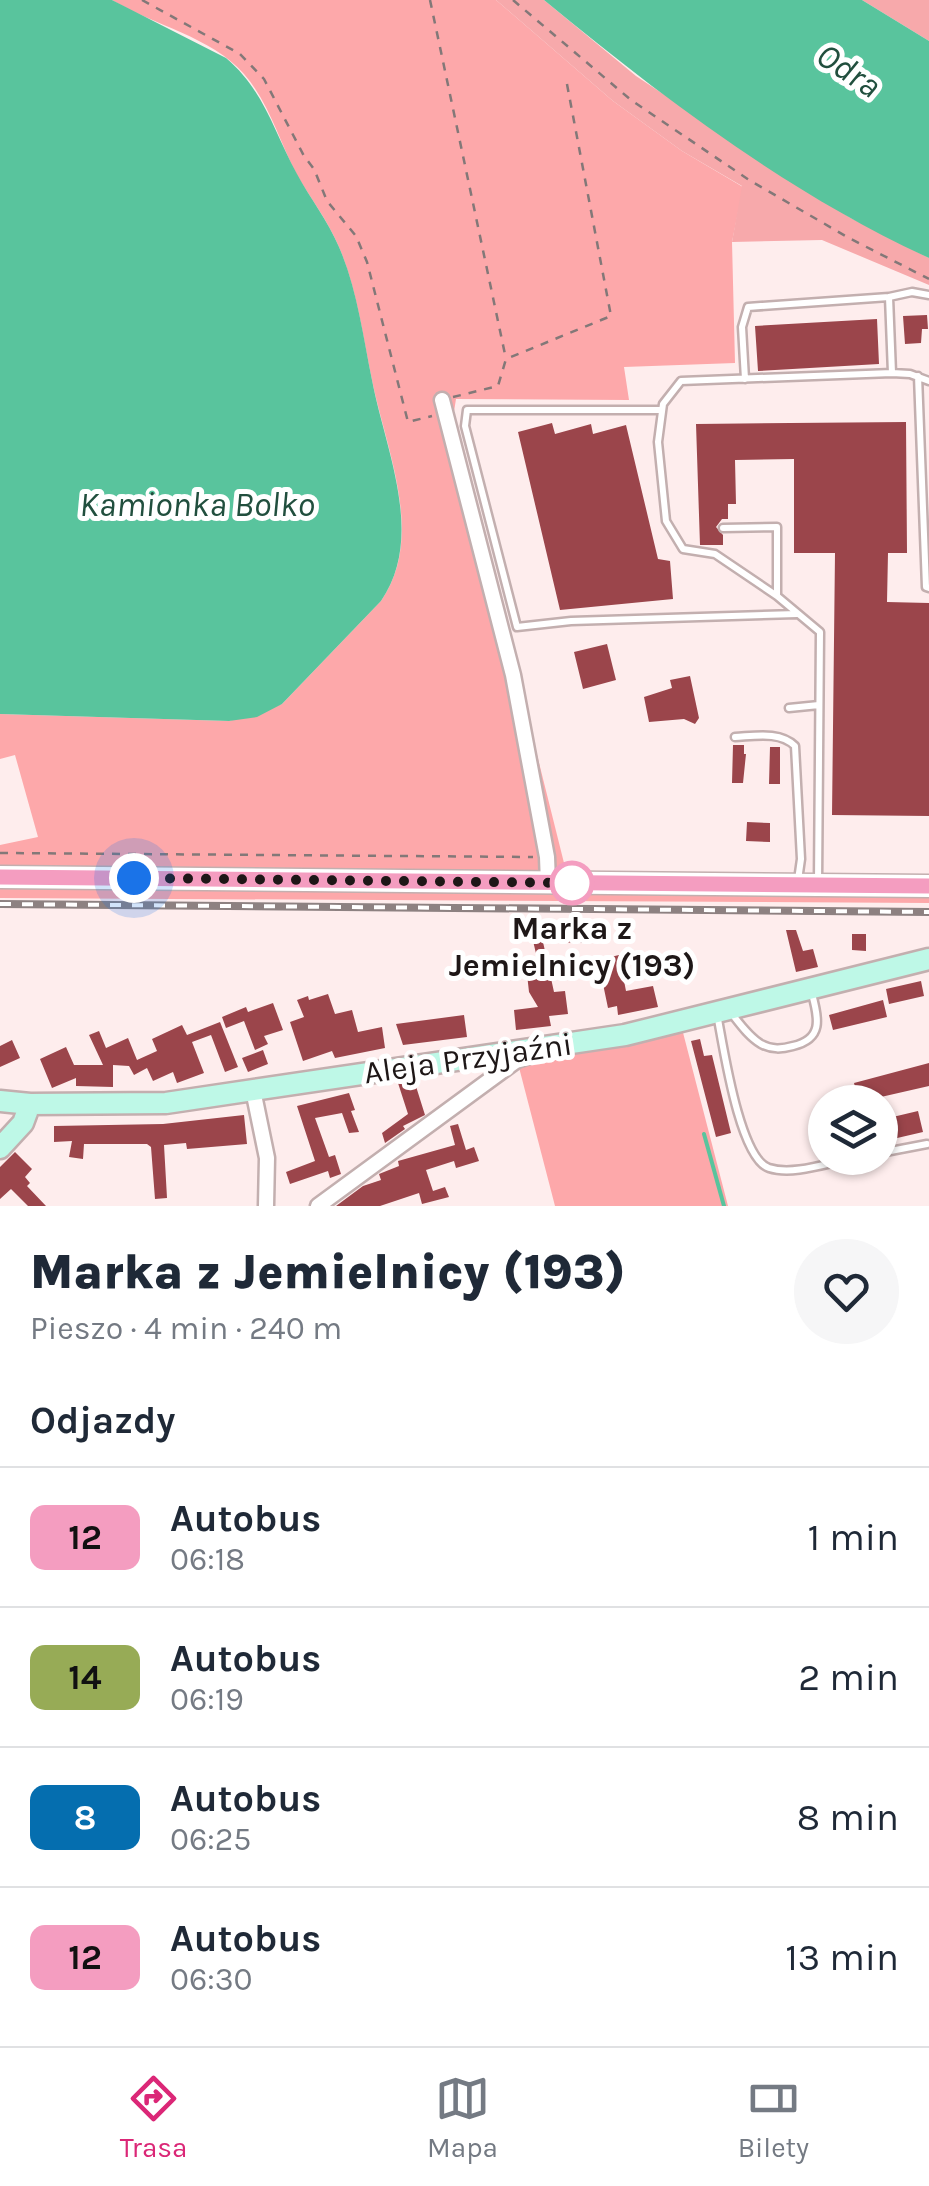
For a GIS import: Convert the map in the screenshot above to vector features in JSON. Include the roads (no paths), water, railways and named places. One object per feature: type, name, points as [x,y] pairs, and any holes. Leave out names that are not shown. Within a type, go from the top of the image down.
[{"type":"street","points":[[443,407],[513,675],[547,857],[548,883]]},
{"type":"street","points":[[0,876],[929,886]]},
{"type":"street","name":"Aleja Przyjaźni","points":[[0,1101],[166,1103],[625,1036],[929,959]]},
{"type":"street","points":[[318,1206],[517,1060],[553,1046]]},
{"type":"street","points":[[253,1090],[267,1158],[266,1206]]},
{"type":"street","points":[[0,1148],[24,1122],[30,1104]]},
{"type":"lane","points":[[745,379],[742,327],[748,307],[889,298],[912,292],[929,295]]},
{"type":"lane","points":[[889,298],[892,373]]},
{"type":"lane","points":[[808,884],[820,705],[820,632],[777,596],[715,554],[683,549],[666,520],[658,442],[662,410],[681,381],[892,373],[929,381]]},
{"type":"lane","points":[[918,376],[929,588]]},
{"type":"lane","points":[[662,410],[467,410],[465,426],[517,627],[571,621],[799,614]]},
{"type":"lane","points":[[723,528],[777,528],[777,596]]},
{"type":"lane","points":[[788,708],[820,705]]},
{"type":"lane","points":[[735,737],[776,736],[787,738],[796,746],[801,859],[808,884]]},
{"type":"lane","points":[[722,1011],[760,1043],[777,1049],[790,1048],[809,1042],[814,1035],[816,1022],[810,989]]},
{"type":"lane","points":[[722,1011],[738,1112],[758,1160],[771,1168],[808,1167]]},
{"type":"lane","points":[[898,1149],[926,1144]]},
{"type":"water","name":"Kamionka Bolko","points":[[0,0],[112,0],[226,58],[259,98],[297,174],[335,237],[345,263],[398,492],[400,549],[394,576],[381,601],[282,704],[257,717],[229,721],[0,714]]},
{"type":"water","name":"Odra","points":[[544,0],[862,0],[929,41],[929,258],[777,174],[681,108]]},
{"type":"waterway","points":[[704,1134],[724,1206]]},
{"type":"railway","points":[[0,904],[929,912]]},
{"type":"place","name":"Marka z Jemielnicy (193)","points":[[572,883]]}]
